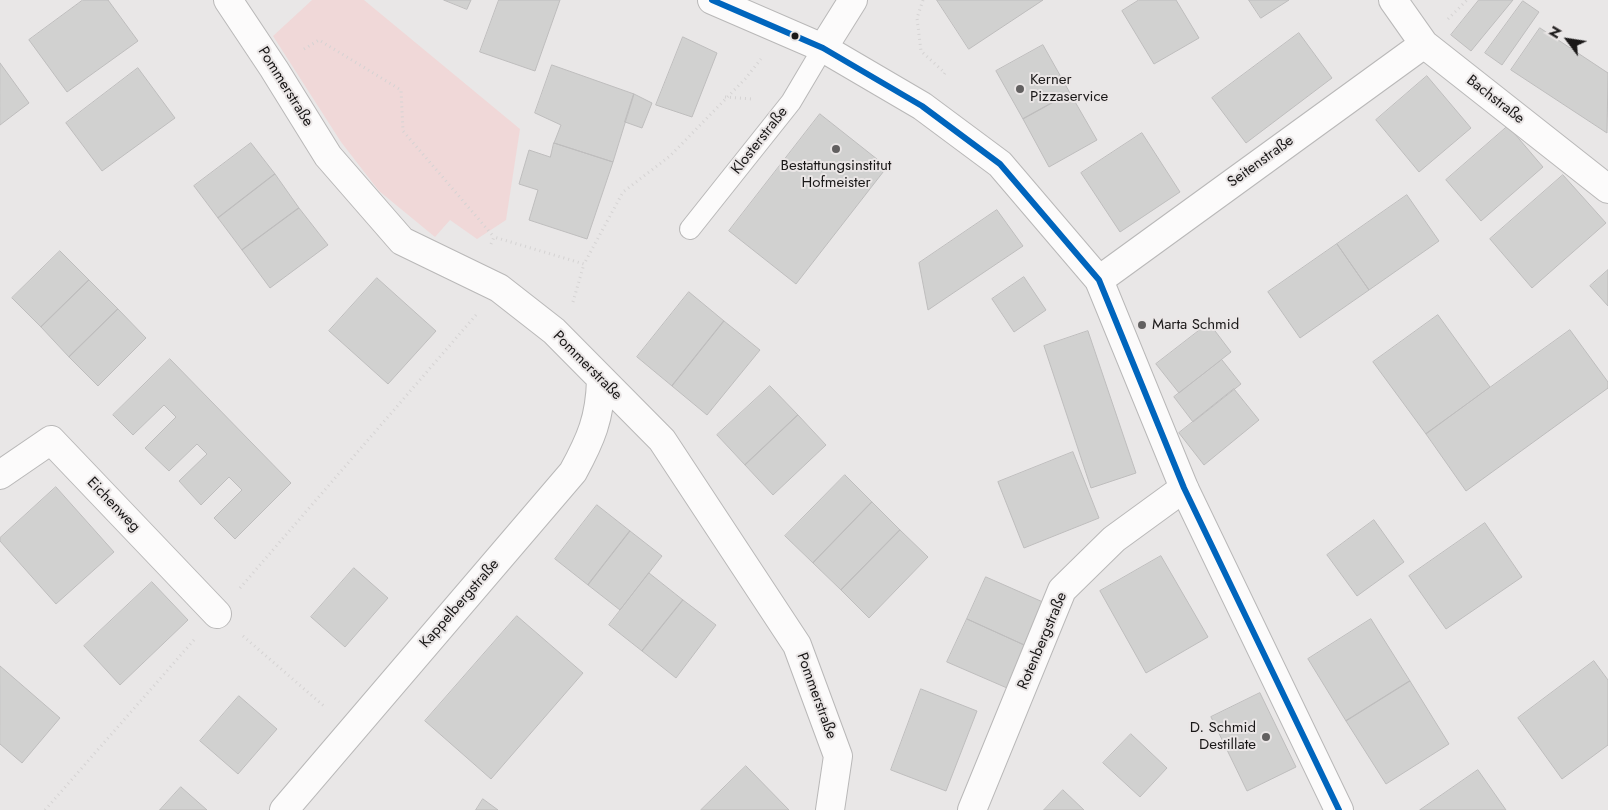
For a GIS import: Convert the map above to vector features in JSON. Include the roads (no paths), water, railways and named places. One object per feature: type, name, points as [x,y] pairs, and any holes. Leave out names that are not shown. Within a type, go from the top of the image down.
[{"type":"street","name":"Pommerstraße","points":[[228,0],[274,68],[328,156],[402,241],[488,283],[554,331],[662,440],[798,646],[838,756],[830,810]]},
{"type":"street","points":[[712,0],[822,48],[922,106],[1000,164],[1099,280],[1184,488],[1339,810]]},
{"type":"street","name":"Klosterstraße","points":[[822,48],[852,0]]},
{"type":"street","name":"Bachstraße","points":[[1393,0],[1424,44],[1608,189]]},
{"type":"street","name":"Seitenstraße","points":[[1099,280],[1424,44]]},
{"type":"street","name":"Kappelbergstraße","points":[[284,810],[573,472],[590,440],[599,414],[601,380]]},
{"type":"street","name":"Eichenweg","points":[[0,475],[51,440],[217,614]]},
{"type":"street","name":"Rotenbergstraße","points":[[972,810],[1062,590],[1114,539],[1184,488]]},
{"type":"lane","name":"Klosterstraße","points":[[690,229],[791,102],[822,48]]},
{"type":"place","name":"Kerner Pizzaservice","points":[[1020,89]]},
{"type":"place","name":"Bestattungsinstitut Hofmeister","points":[[836,149]]},
{"type":"place","name":"Marta Schmid","points":[[1142,325]]},
{"type":"place","name":"D. Schmid Destillate","points":[[1266,737]]}]
